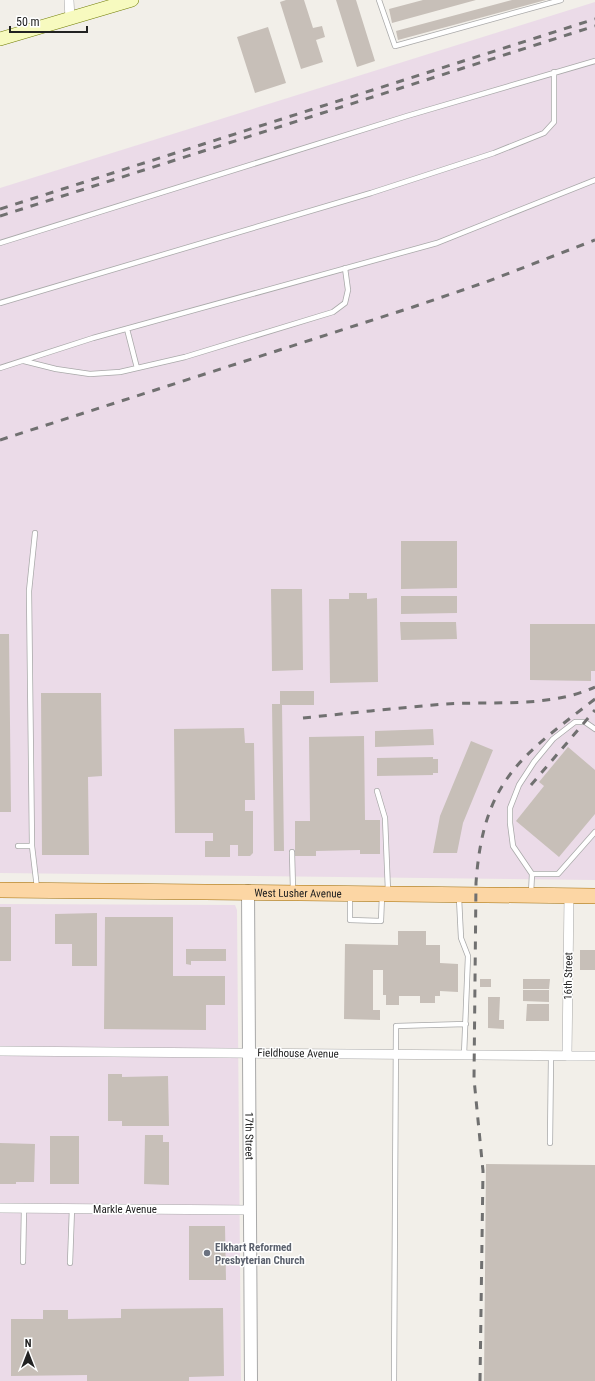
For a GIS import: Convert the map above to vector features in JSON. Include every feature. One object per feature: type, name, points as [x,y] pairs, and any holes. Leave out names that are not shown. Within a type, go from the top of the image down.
[{"type":"main road","points":[[0,39],[70,20],[132,0]]},
{"type":"main road","name":"West Lusher Avenue","points":[[0,890],[248,891],[459,894],[531,897],[595,896]]},
{"type":"street","points":[[69,0],[70,20]]},
{"type":"street","name":"17th Street","points":[[248,891],[251,1381]]},
{"type":"street","name":"16th Street","points":[[567,1056],[568,896]]},
{"type":"street","name":"Fieldhouse Avenue","points":[[0,1050],[595,1056]]},
{"type":"street","name":"Markle Avenue","points":[[0,1208],[250,1210]]},
{"type":"lane","points":[[379,0],[395,46],[561,0]]},
{"type":"lane","points":[[0,243],[407,116],[595,61]]},
{"type":"lane","points":[[0,303],[371,193],[494,153],[544,133],[554,122],[554,72]]},
{"type":"lane","points":[[0,368],[126,328],[438,243],[595,180]]},
{"type":"lane","points":[[22,361],[56,369],[90,374],[120,372],[185,357],[333,312],[345,303],[348,290],[345,268]]},
{"type":"lane","points":[[126,328],[137,368]]},
{"type":"lane","points":[[35,533],[29,591],[32,846],[37,890]]},
{"type":"lane","points":[[531,897],[532,874],[513,846],[510,808],[518,785],[553,739],[575,722],[585,722],[595,729]]},
{"type":"lane","points":[[350,893],[350,920],[381,921],[385,893],[385,818],[377,791]]},
{"type":"lane","points":[[532,874],[558,874],[595,832]]},
{"type":"lane","points":[[18,846],[32,846]]},
{"type":"lane","points":[[292,852],[294,892]]},
{"type":"lane","points":[[459,894],[461,938],[468,956],[464,1055]]},
{"type":"lane","points":[[394,1381],[396,1026],[466,1024]]},
{"type":"lane","points":[[550,1143],[551,1056]]},
{"type":"lane","points":[[23,1262],[24,1208]]},
{"type":"lane","points":[[70,1263],[72,1208]]},
{"type":"shaded area","points":[[595,2],[595,880],[0,873],[0,188]]},
{"type":"shaded area","points":[[0,904],[235,905],[237,910],[241,1381],[0,1381]]},
{"type":"building","points":[[286,0],[304,0],[313,28],[322,26],[325,37],[316,40],[323,62],[301,69],[280,2]]},
{"type":"building","points":[[336,0],[356,0],[375,61],[357,67]]},
{"type":"building","points":[[423,0],[476,0],[392,23],[389,9]]},
{"type":"building","points":[[512,0],[546,0],[398,40],[396,31]]},
{"type":"building","points":[[268,27],[286,83],[255,93],[237,37]]},
{"type":"building","points":[[401,541],[457,541],[457,588],[401,589]]},
{"type":"building","points":[[271,589],[302,589],[303,670],[272,671]]},
{"type":"building","points":[[349,593],[367,593],[367,599],[377,598],[378,682],[330,683],[329,599],[349,599]]},
{"type":"building","points":[[401,596],[457,596],[457,613],[401,614]]},
{"type":"building","points":[[400,622],[456,622],[457,639],[401,640]]},
{"type":"building","points":[[530,624],[595,624],[595,671],[591,671],[591,681],[530,680]]},
{"type":"building","points":[[0,634],[9,634],[11,812],[0,812]]},
{"type":"building","points":[[280,691],[314,691],[314,705],[282,705],[284,851],[274,851],[272,704],[280,704]]},
{"type":"building","points":[[41,693],[101,693],[102,776],[88,777],[89,855],[42,855]]},
{"type":"building","points":[[244,728],[245,743],[254,743],[255,800],[245,800],[245,811],[253,811],[253,853],[250,856],[238,856],[238,845],[230,845],[230,857],[205,857],[205,841],[213,841],[213,833],[175,833],[174,729]]},
{"type":"building","points":[[433,729],[434,745],[375,747],[375,731]]},
{"type":"building","points":[[364,736],[365,820],[380,820],[380,854],[360,854],[360,850],[316,851],[316,856],[295,856],[295,821],[310,821],[309,737]]},
{"type":"building","points":[[471,741],[493,750],[463,823],[457,853],[433,853],[440,816]]},
{"type":"building","points":[[568,747],[595,770],[595,814],[559,857],[516,821],[544,786],[539,782]]},
{"type":"building","points":[[433,757],[433,759],[438,759],[438,773],[433,773],[433,775],[377,776],[377,758]]},
{"type":"building","points":[[0,907],[11,907],[11,961],[0,961]]},
{"type":"building","points":[[97,913],[97,966],[72,966],[72,944],[55,944],[55,914]]},
{"type":"building","points":[[105,917],[173,917],[173,976],[225,976],[225,1005],[206,1005],[206,1030],[104,1029]]},
{"type":"building","points":[[398,931],[426,931],[426,945],[440,945],[440,963],[458,964],[458,992],[440,991],[440,996],[435,996],[435,1003],[420,1003],[420,996],[399,996],[399,1005],[386,1005],[386,995],[383,995],[383,970],[373,970],[373,1010],[380,1010],[380,1020],[344,1019],[345,944],[398,945]]},
{"type":"building","points":[[186,949],[226,949],[226,961],[191,961],[191,965],[186,964]]},
{"type":"building","points":[[580,950],[595,950],[595,970],[580,970]]},
{"type":"building","points":[[480,979],[491,979],[491,987],[480,987]]},
{"type":"building","points":[[523,979],[550,979],[549,989],[523,989]]},
{"type":"building","points":[[523,990],[549,990],[549,1002],[523,1001]]},
{"type":"building","points":[[488,997],[500,997],[499,1020],[504,1020],[504,1029],[488,1028]]},
{"type":"building","points":[[527,1004],[549,1004],[549,1021],[526,1021]]},
{"type":"building","points":[[108,1074],[122,1074],[122,1077],[168,1076],[169,1126],[122,1126],[122,1121],[108,1121]]},
{"type":"building","points":[[145,1135],[163,1135],[163,1142],[169,1142],[169,1185],[144,1184]]},
{"type":"building","points":[[50,1136],[79,1136],[79,1184],[50,1184]]},
{"type":"building","points":[[0,1143],[35,1144],[34,1182],[0,1184]]},
{"type":"building","points":[[486,1164],[595,1165],[595,1381],[484,1381]]},
{"type":"building","name":"Elkhart Reformed Presbyterian Church","points":[[189,1226],[225,1226],[226,1280],[189,1280]]},
{"type":"building","points":[[223,1308],[224,1376],[189,1377],[189,1381],[87,1381],[87,1375],[11,1376],[11,1319],[43,1319],[43,1310],[68,1310],[68,1319],[121,1318],[121,1309]]},
{"type":"railway","points":[[0,209],[595,19]]},
{"type":"railway","points":[[0,216],[595,26]]},
{"type":"railway","points":[[0,440],[413,307],[486,282],[595,240]]},
{"type":"railway","points":[[303,718],[445,704],[540,701],[577,694],[595,687]]},
{"type":"railway","points":[[480,1381],[483,1171],[474,1079],[476,883],[480,848],[487,819],[497,795],[510,774],[526,756],[546,738],[595,699]]},
{"type":"railway","points":[[531,785],[595,710]]},
{"type":"place","name":"Elkhart Reformed Presbyterian Church","points":[[207,1253]]}]
